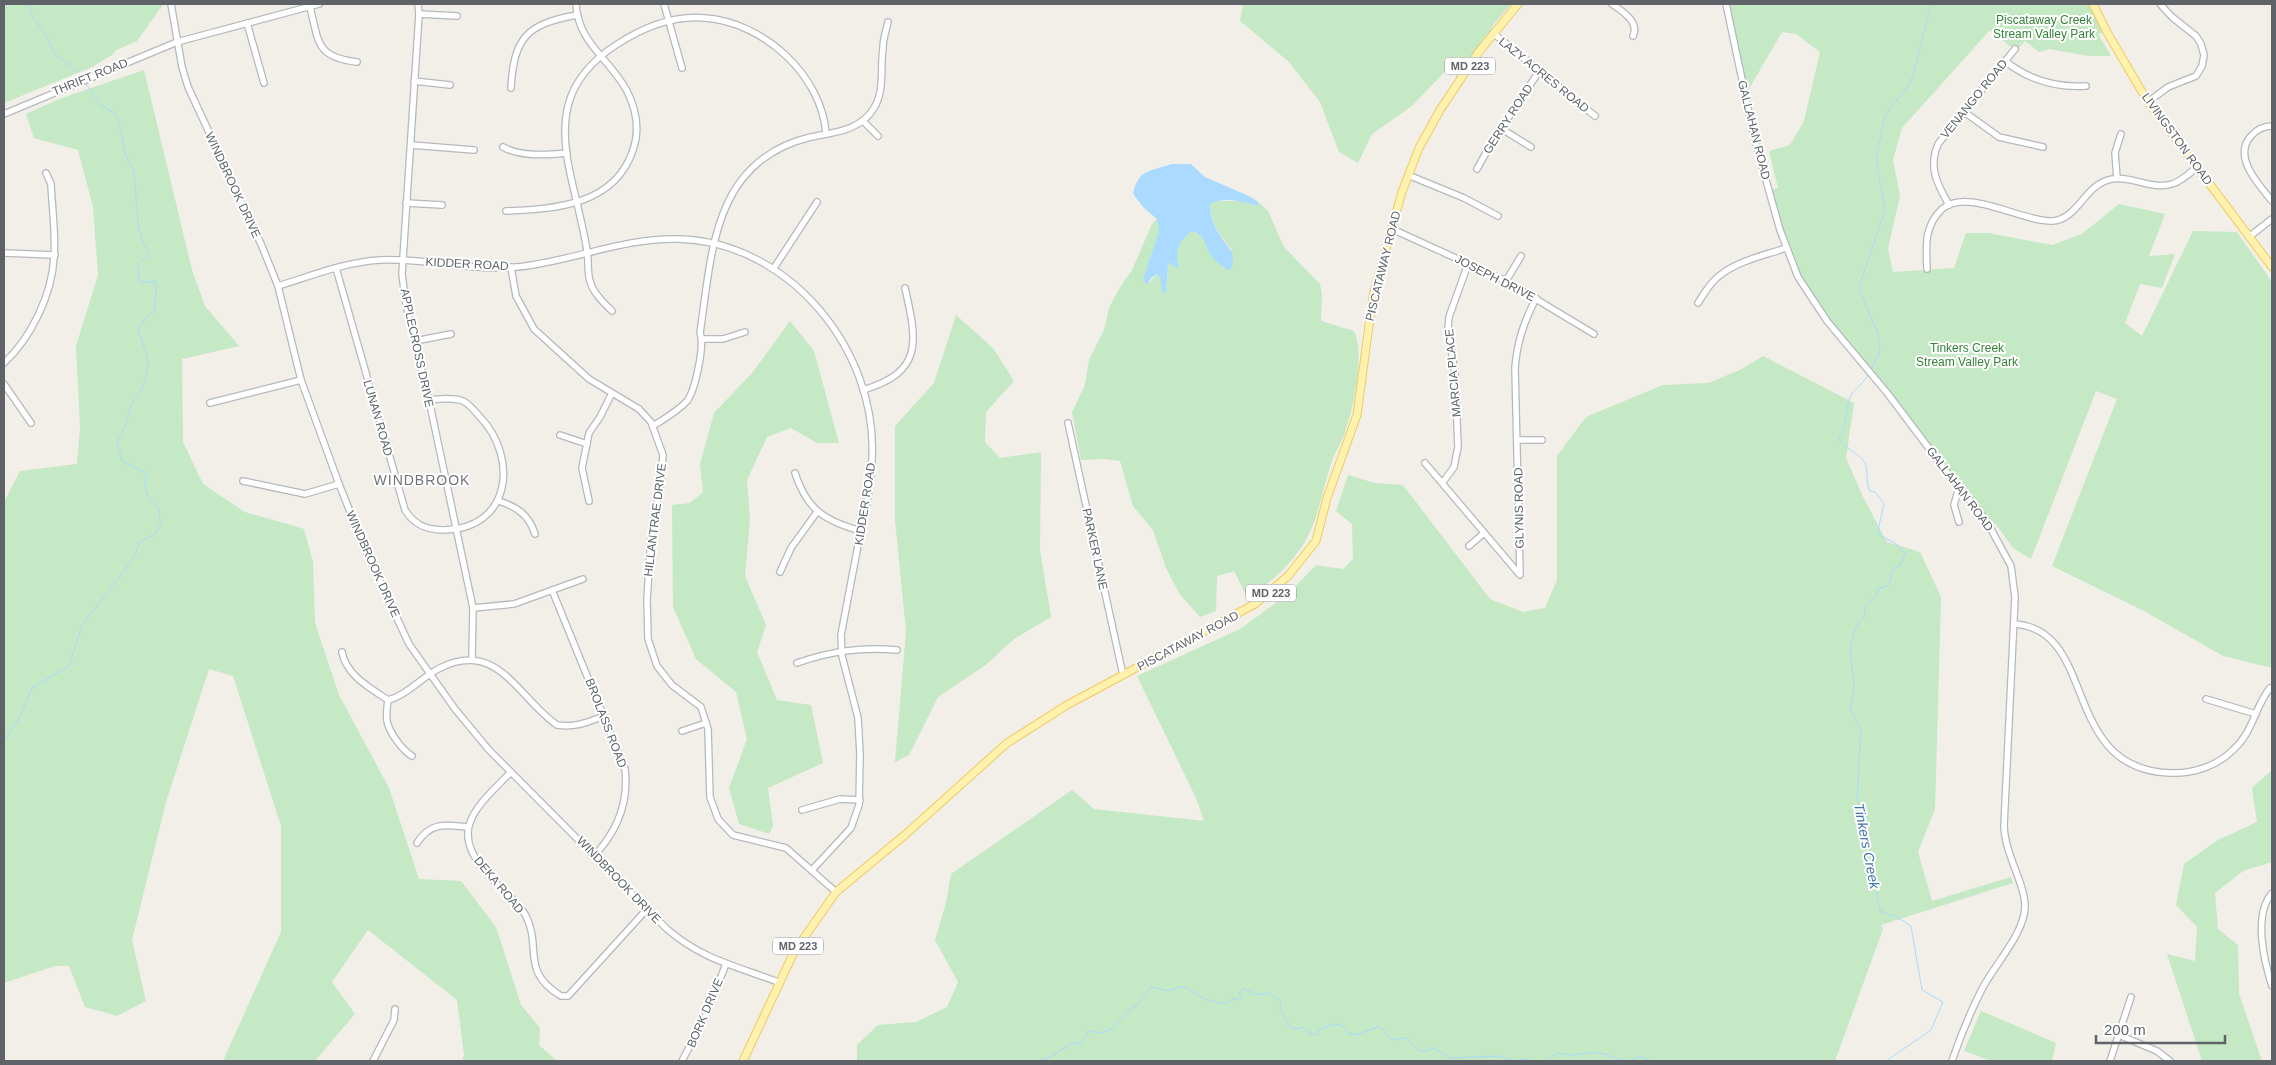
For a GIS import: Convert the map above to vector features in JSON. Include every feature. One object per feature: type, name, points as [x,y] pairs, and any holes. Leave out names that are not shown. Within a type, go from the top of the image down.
[{"type":"main road","name":"PISCATAWAY ROAD","points":[[742,1061],[778,982],[794,952],[836,892],[906,834],[1007,742],[1067,705],[1255,604],[1276,588],[1313,546],[1320,528],[1327,498],[1357,416],[1370,313],[1408,175],[1419,148],[1440,110],[1493,33],[1518,4]]},
{"type":"main road","name":"LIVINGSTON ROAD","points":[[2093,4],[2108,34],[2148,102],[2272,267]]},
{"type":"street","name":"WINDBROOK DRIVE","points":[[171,4],[182,67],[194,103],[247,214],[278,286],[301,380],[339,484],[409,644],[471,729],[511,772],[681,940],[699,953],[778,982]]},
{"type":"street","name":"THRIFT ROAD","points":[[4,114],[177,42],[319,4]]},
{"type":"street","name":"APPLECROSS DRIVE","points":[[418,4],[420,14],[401,260],[405,298],[429,400],[473,608],[472,659]]},
{"type":"street","points":[[506,211],[577,202],[596,195],[621,176],[636,141],[636,119],[631,98],[623,84],[584,37],[576,15],[576,4]]},
{"type":"street","points":[[664,4],[682,68]]},
{"type":"street","points":[[1612,4],[1632,21],[1635,28],[1633,36]]},
{"type":"street","name":"GALLAHAN ROAD","points":[[1726,4],[1754,141],[1786,248],[1809,296],[1986,520],[2008,557],[2015,583],[2004,826],[2008,854],[2024,897],[2024,913],[2014,936],[1981,990],[1952,1061]]},
{"type":"street","points":[[2148,102],[2168,88],[2196,76],[2202,66],[2204,55],[2201,44],[2196,36],[2172,18],[2160,4]]},
{"type":"street","points":[[310,7],[318,39],[324,51],[333,57],[357,62]]},
{"type":"street","points":[[420,14],[457,16]]},
{"type":"street","points":[[511,88],[516,52],[526,36],[544,22],[576,15]]},
{"type":"street","points":[[612,311],[597,296],[590,282],[588,253],[567,152],[565,125],[570,100],[582,78],[599,57],[632,36],[669,20],[697,17],[722,20],[747,29],[768,42],[795,64],[811,86],[821,111],[826,134]]},
{"type":"street","points":[[247,22],[264,82]]},
{"type":"street","points":[[653,426],[689,399],[698,366],[702,339],[700,333],[715,243],[727,202],[739,182],[754,165],[780,148],[802,140],[847,130],[863,121],[873,109],[880,91],[883,47],[888,22]]},
{"type":"street","name":"LAZY ACRES ROAD","points":[[1493,33],[1595,116]]},
{"type":"street","name":"VENANGO ROAD","points":[[1949,206],[1934,174],[1934,157],[1940,140],[2015,49]]},
{"type":"street","points":[[2005,61],[2036,81],[2086,86]]},
{"type":"street","name":"GERRY ROAD","points":[[1478,169],[1540,70]]},
{"type":"street","points":[[414,81],[450,85]]},
{"type":"street","points":[[1963,111],[1999,137],[2043,147]]},
{"type":"street","points":[[863,121],[878,136]]},
{"type":"street","points":[[2272,126],[2263,127],[2252,135],[2247,142],[2245,153],[2248,167],[2272,201]]},
{"type":"street","points":[[1502,129],[1531,147]]},
{"type":"street","points":[[2117,178],[2115,153],[2122,134]]},
{"type":"street","points":[[411,145],[474,150]]},
{"type":"street","points":[[503,147],[513,152],[528,154],[567,152]]},
{"type":"street","points":[[1928,269],[1928,229],[1939,212],[1949,206],[1963,202],[1974,203],[2033,218],[2056,221],[2071,213],[2084,197],[2098,185],[2117,178],[2166,185],[2179,181],[2197,167]]},
{"type":"street","points":[[4,363],[17,350],[32,330],[48,288],[55,255],[51,184],[46,173]]},
{"type":"street","points":[[1408,175],[1464,198],[1498,216]]},
{"type":"street","points":[[774,268],[817,202]]},
{"type":"street","points":[[406,203],[442,205]]},
{"type":"street","points":[[2250,236],[2272,219]]},
{"type":"street","name":"JOSEPH DRIVE","points":[[1392,229],[1506,281],[1594,334]]},
{"type":"street","name":"KIDDER ROAD","points":[[278,286],[336,268],[379,260],[511,267],[657,240],[678,239],[715,243],[748,255],[774,268],[806,296],[825,317],[847,351],[863,390],[869,417],[872,459],[841,650],[858,718],[860,800],[851,828],[812,870]]},
{"type":"street","points":[[1698,303],[1710,285],[1722,273],[1733,267],[1786,248]]},
{"type":"street","points":[[4,253],[55,255]]},
{"type":"street","points":[[1506,281],[1521,256]]},
{"type":"street","name":"MARCIA PLACE","points":[[1443,482],[1454,467],[1458,447],[1455,373],[1448,329],[1449,317],[1468,264]]},
{"type":"street","name":"HILLANTRAE DRIVE","points":[[511,267],[516,296],[534,329],[589,379],[639,409],[653,426],[663,455],[661,483],[650,537],[647,600],[648,639],[657,666],[672,685],[701,707],[706,723],[710,797],[718,819],[733,835],[786,848],[836,892]]},
{"type":"street","name":"LUNAN ROAD","points":[[336,268],[403,507],[408,515],[420,525],[438,530],[457,528]]},
{"type":"street","points":[[863,390],[890,380],[903,368],[910,357],[914,332],[904,288]]},
{"type":"street","name":"GLYNIS ROAD","points":[[1425,463],[1520,574],[1516,351],[1524,321],[1536,298]]},
{"type":"street","points":[[702,339],[723,339],[745,332]]},
{"type":"street","points":[[416,341],[451,334]]},
{"type":"street","points":[[210,403],[301,380]]},
{"type":"street","points":[[4,384],[31,423]]},
{"type":"street","points":[[589,502],[582,468],[589,433],[600,417],[612,393]]},
{"type":"street","points":[[429,400],[461,400],[487,424],[497,443],[502,462],[504,478],[499,501],[483,518],[457,528]]},
{"type":"street","name":"PARKER LANE","points":[[1068,423],[1123,675]]},
{"type":"street","points":[[560,435],[587,444]]},
{"type":"street","points":[[1517,440],[1542,440]]},
{"type":"street","points":[[795,473],[802,491],[817,512],[839,524],[861,531]]},
{"type":"street","points":[[243,481],[305,494],[339,484]]},
{"type":"street","points":[[1959,488],[1954,505],[1959,522]]},
{"type":"street","points":[[499,501],[521,512],[530,520],[535,534]]},
{"type":"street","points":[[780,572],[791,548],[817,512]]},
{"type":"street","points":[[1469,546],[1484,533]]},
{"type":"street","points":[[473,608],[507,606],[583,579]]},
{"type":"street","name":"BROLASS ROAD","points":[[552,590],[625,770],[626,784],[623,805],[607,841],[595,854]]},
{"type":"street","points":[[2014,624],[2023,624],[2037,629],[2050,638],[2062,652],[2092,724],[2108,746],[2123,759],[2150,770],[2177,774],[2208,766],[2224,758],[2237,746],[2250,728],[2263,696],[2270,688]]},
{"type":"street","points":[[797,663],[841,650],[866,648],[897,650]]},
{"type":"street","points":[[342,652],[344,663],[348,668],[370,690],[388,700]]},
{"type":"street","points":[[388,700],[409,689],[430,674],[451,664],[472,659],[484,662],[508,677],[558,725],[581,725],[604,716]]},
{"type":"street","points":[[2206,699],[2256,714]]},
{"type":"street","points":[[388,700],[386,717],[388,726],[405,750],[412,756]]},
{"type":"street","points":[[682,731],[706,723]]},
{"type":"street","points":[[417,843],[431,828],[444,826],[468,827],[482,802],[511,772]]},
{"type":"street","points":[[802,810],[840,799],[860,800]]},
{"type":"street","name":"DEKA ROAD","points":[[468,827],[468,837],[472,851],[480,866],[526,915],[532,934],[534,967],[559,996],[566,996],[570,993],[648,908]]},
{"type":"street","points":[[2272,893],[2263,909],[2262,937],[2265,961],[2272,986]]},
{"type":"street","name":"BORK DRIVE","points":[[682,1061],[704,1019],[726,964]]},
{"type":"street","points":[[2110,1061],[2132,996]]},
{"type":"street","points":[[373,1061],[394,1020],[395,1009]]},
{"type":"street","points":[[2119,1035],[2157,1050],[2170,1061]]},
{"type":"green space","points":[[4,4],[162,4],[162,6],[137,41],[116,50],[112,55],[92,67],[4,103]]},
{"type":"green space","points":[[1243,4],[1511,4],[1495,23],[1456,79],[1456,60],[1412,106],[1372,134],[1358,163],[1339,152],[1320,102],[1289,62],[1240,21]]},
{"type":"green space","points":[[1729,4],[2091,4],[2105,32],[2098,34],[2111,56],[2089,56],[2049,49],[2039,52],[2025,41],[2016,51],[1990,30],[1902,128],[1893,160],[1900,196],[1888,248],[1893,272],[1954,268],[1966,233],[1988,233],[2052,245],[2082,234],[2119,204],[2165,214],[2149,256],[2175,254],[2162,288],[2140,284],[2125,323],[2142,336],[2193,231],[2237,232],[2272,282],[2272,668],[2223,656],[2144,611],[2052,566],[2117,399],[2096,391],[2031,559],[2013,548],[1995,523],[1992,527],[1801,282],[1792,261],[1771,190],[1778,188],[1769,151],[1790,145],[1804,121],[1820,52],[1796,34],[1782,32],[1746,94]]},
{"type":"green space","points":[[144,70],[192,270],[205,306],[239,346],[182,359],[183,442],[203,484],[245,512],[304,529],[313,562],[315,623],[339,695],[389,788],[419,879],[461,881],[496,927],[521,1005],[540,1028],[539,1045],[557,1061],[462,1061],[464,1055],[457,1000],[368,930],[332,982],[355,1014],[315,1061],[223,1061],[281,932],[281,826],[233,676],[209,669],[166,802],[132,940],[146,1001],[117,1016],[85,1007],[69,966],[55,966],[4,983],[4,502],[20,471],[77,464],[80,428],[76,346],[98,275],[93,207],[78,150],[34,138],[26,114],[59,99]]},
{"type":"green space","points":[[1216,201],[1239,201],[1257,206],[1258,202],[1268,211],[1284,247],[1320,284],[1322,295],[1321,321],[1354,331],[1357,341],[1358,367],[1355,395],[1348,421],[1331,463],[1318,511],[1304,543],[1293,559],[1275,578],[1247,597],[1234,571],[1217,576],[1216,611],[1200,617],[1179,593],[1166,568],[1153,530],[1133,506],[1120,461],[1104,459],[1081,460],[1072,412],[1085,385],[1089,360],[1104,330],[1109,308],[1132,270],[1152,224],[1157,219],[1159,232],[1147,285],[1157,274],[1160,276],[1162,291],[1166,293],[1169,262],[1179,267],[1177,256],[1179,247],[1192,231],[1204,239],[1209,251],[1232,250],[1220,234],[1212,217],[1210,204]]},
{"type":"green space","points":[[956,315],[993,348],[1014,381],[986,412],[985,442],[1000,458],[1041,452],[1040,550],[1051,617],[1014,639],[987,664],[938,697],[909,755],[895,762],[906,631],[895,520],[895,426],[934,383]]},
{"type":"green space","points":[[790,321],[814,351],[839,443],[817,443],[791,428],[767,437],[747,480],[750,519],[745,576],[766,625],[757,652],[777,700],[811,705],[823,763],[768,788],[773,826],[769,834],[739,824],[729,788],[747,739],[736,692],[696,659],[673,607],[672,505],[690,503],[703,492],[700,464],[714,413],[753,372]]},
{"type":"green space","points":[[1763,356],[1854,403],[1846,458],[1863,497],[1887,542],[1920,552],[1941,597],[1935,809],[1918,852],[1932,901],[2011,877],[2013,883],[1881,925],[1883,929],[1835,1061],[857,1061],[857,1045],[878,1025],[916,1022],[947,1007],[958,982],[935,940],[946,903],[951,874],[1072,790],[1094,809],[1204,821],[1196,798],[1137,676],[1240,629],[1287,595],[1316,565],[1343,569],[1353,559],[1352,524],[1336,511],[1348,475],[1375,483],[1403,485],[1490,599],[1523,612],[1545,608],[1557,580],[1557,456],[1586,417],[1663,385],[1708,383],[1740,370]]},
{"type":"green space","points":[[2272,770],[2272,862],[2243,871],[2215,893],[2218,929],[2238,945],[2239,994],[2262,1061],[2202,1061],[2167,954],[2195,961],[2197,927],[2176,905],[2184,864],[2218,840],[2257,822],[2252,788]]},
{"type":"green space","points":[[1981,1011],[2056,1043],[2052,1061],[1992,1061],[1964,1051]]},
{"type":"water","points":[[1172,164],[1191,164],[1205,177],[1251,197],[1258,202],[1258,206],[1227,200],[1210,204],[1214,224],[1233,255],[1230,271],[1213,258],[1205,242],[1192,231],[1179,247],[1177,256],[1179,267],[1174,267],[1170,262],[1168,266],[1166,293],[1162,291],[1160,277],[1157,274],[1151,278],[1147,285],[1143,279],[1159,232],[1157,219],[1144,208],[1133,194],[1135,186],[1142,175]]},
{"type":"waterway","points":[[29,4],[33,17],[48,39],[54,53],[77,72]]},
{"type":"waterway","name":"Tinkers Creek","points":[[1871,370],[1880,351],[1878,334],[1860,291],[1860,284],[1885,210],[1876,159],[1885,115],[1909,85],[1913,75],[1931,4]]},
{"type":"waterway","points":[[4,741],[19,719],[32,688],[69,666],[82,625],[136,554],[139,542],[154,535],[161,524],[158,508],[149,498],[145,487],[146,473],[122,461],[117,442],[126,425],[131,405],[142,389],[147,372],[148,359],[138,329],[143,321],[155,310],[156,281],[141,283],[137,270],[141,261],[149,255],[143,243],[138,225],[134,171],[126,156],[117,115],[100,104],[86,84]]},
{"type":"waterway","name":"Tinkers Creek","points":[[1869,373],[1851,395],[1847,406],[1844,428],[1839,439],[1865,463],[1869,490],[1876,493],[1884,504],[1878,530],[1879,535],[1895,543],[1905,553],[1900,566],[1893,569],[1889,585],[1878,589],[1875,598],[1866,605],[1865,615],[1858,624],[1852,641],[1851,657],[1854,692],[1850,709],[1861,730],[1857,799],[1868,841],[1880,911],[1897,917],[1911,926],[1922,990],[1943,1002],[1931,1030],[1886,1061]]},
{"type":"waterway","points":[[1038,1061],[1052,1056],[1072,1043],[1081,1044],[1088,1031],[1100,1033],[1112,1029],[1127,1012],[1138,1004],[1151,987],[1167,991],[1180,987],[1187,988],[1205,999],[1224,1004],[1233,998],[1238,1000],[1241,997],[1239,993],[1244,988],[1256,995],[1269,993],[1281,1001],[1280,1008],[1289,1026],[1296,1029],[1303,1027],[1311,1034],[1316,1035],[1319,1029],[1335,1024],[1342,1025],[1348,1033],[1356,1035],[1380,1026],[1392,1040],[1407,1038],[1419,1051],[1429,1051],[1431,1047],[1451,1058],[1498,1056],[1515,1061],[1527,1059],[1532,1061]]},
{"type":"waterway","points":[[1545,1061],[1559,1053],[1570,1055],[1603,1054],[1626,1061]]},
{"type":"waterway","points":[[1629,1061],[1639,1057],[1654,1061]]},
{"type":"district","name":"WINDBROOK","points":[[422,480]]},
{"type":"park label","name":"Piscataway Creek Stream Valley Park","points":[[2044,27]]},
{"type":"park label","name":"Tinkers Creek Stream Valley Park","points":[[1967,355]]}]
